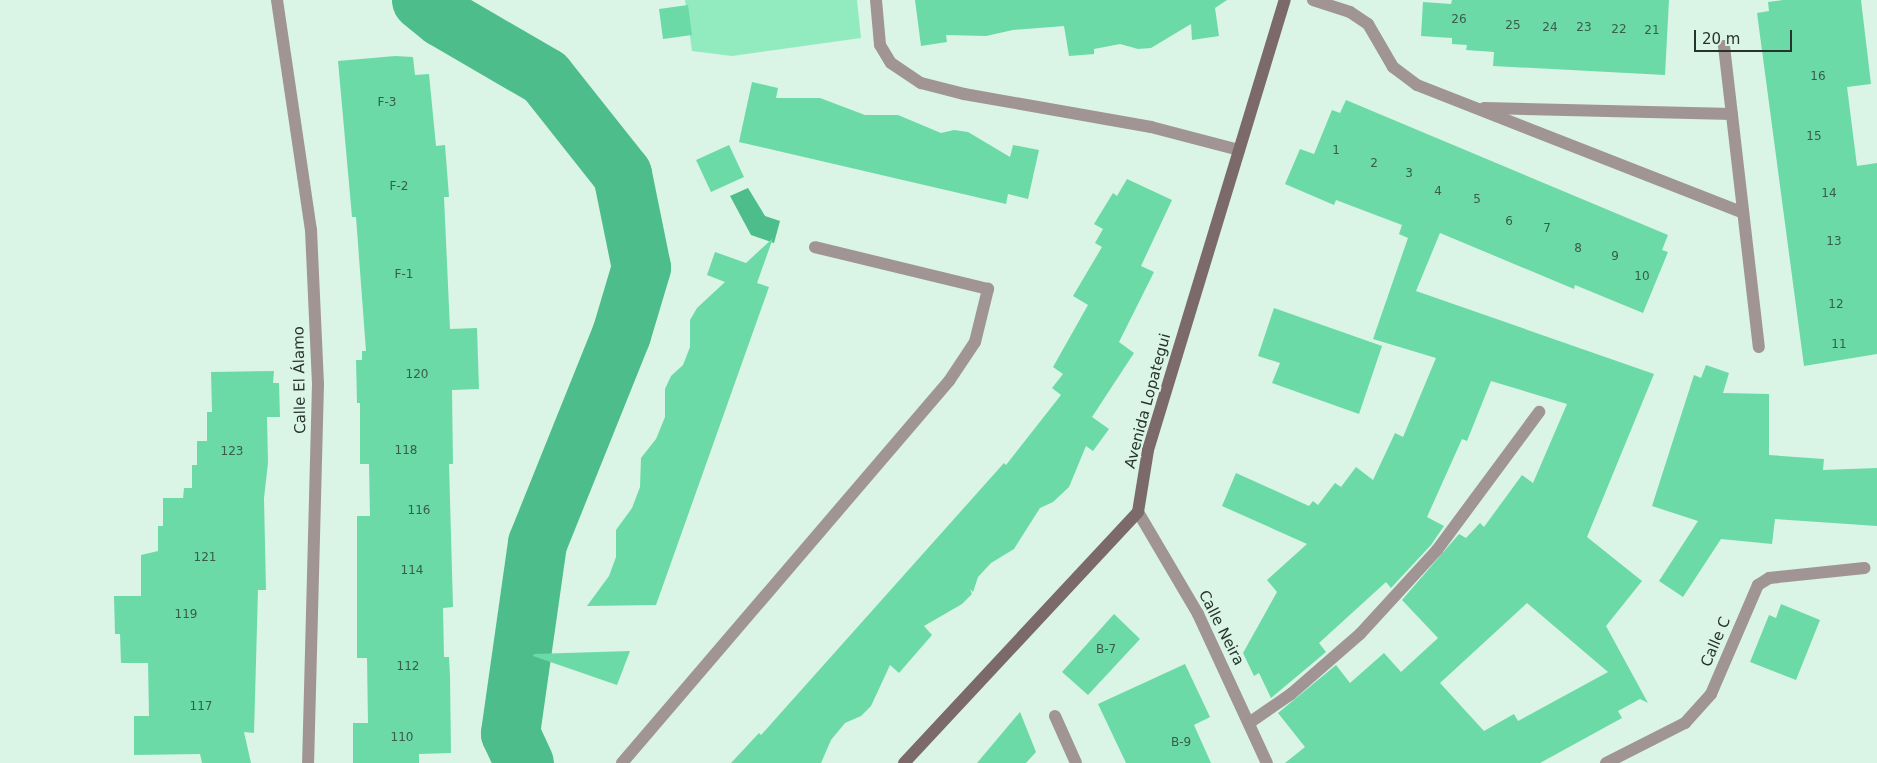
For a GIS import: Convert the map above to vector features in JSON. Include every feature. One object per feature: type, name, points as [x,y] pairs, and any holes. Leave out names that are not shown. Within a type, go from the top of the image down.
[{"type":"street","name":"Calle El Álamo","points":[[277,0],[311,230],[318,384],[308,763]]},
{"type":"street","points":[[876,0],[880,44],[892,63],[921,83],[964,94],[1151,127],[1239,150]]},
{"type":"street","name":"Avenida Lopategui","points":[[1138,512],[1148,450],[1285,0]]},
{"type":"street","points":[[1313,0],[1350,12],[1368,24],[1393,67],[1417,85],[1743,213]]},
{"type":"street","points":[[1724,46],[1759,347]]},
{"type":"street","points":[[1475,108],[1732,114]]},
{"type":"street","points":[[622,763],[949,381],[975,342],[988,289],[815,247]]},
{"type":"street","points":[[1249,723],[1291,694],[1360,634],[1438,550],[1539,412]]},
{"type":"street","points":[[904,763],[1138,512]]},
{"type":"street","name":"Calle Neira","points":[[1138,512],[1198,614],[1267,763]]},
{"type":"street","name":"Calle C","points":[[1606,763],[1686,723],[1711,694],[1758,585],[1769,578],[1864,568]]},
{"type":"street","points":[[1055,716],[1076,763]]},
{"type":"shaded area","points":[[685,0],[857,0],[861,38],[732,56],[692,51]]},
{"type":"shaded area","points":[[748,188],[765,216],[780,221],[774,243],[751,235],[730,196]]},
{"type":"building","points":[[915,0],[1227,0],[1215,8],[1219,36],[1192,40],[1191,24],[1151,48],[1138,49],[1120,44],[1094,49],[1094,54],[1069,56],[1064,26],[1013,30],[986,36],[946,35],[947,42],[921,46]]},
{"type":"building","points":[[1452,0],[1669,0],[1665,75],[1493,66],[1494,52],[1466,50],[1467,45],[1452,44],[1452,38],[1421,36],[1423,2],[1451,4]]},
{"type":"building","points":[[1783,0],[1861,0],[1871,84],[1847,87],[1857,166],[1877,163],[1877,354],[1804,366],[1757,13],[1769,11],[1768,2]]},
{"type":"building","points":[[688,5],[692,35],[663,39],[659,9]]},
{"type":"building","points":[[395,56],[413,57],[415,75],[429,74],[436,146],[445,145],[449,197],[444,197],[450,329],[477,328],[479,389],[452,390],[453,464],[449,464],[453,607],[443,608],[444,657],[449,657],[451,753],[419,754],[419,763],[353,763],[353,723],[368,723],[367,658],[357,658],[357,516],[370,516],[369,464],[360,464],[360,403],[357,403],[356,360],[362,360],[362,351],[366,351],[356,217],[352,217],[338,61]]},
{"type":"building","points":[[752,82],[778,88],[776,98],[820,98],[865,115],[898,115],[941,133],[954,130],[968,132],[1010,157],[1013,145],[1039,150],[1028,199],[1008,194],[1006,204],[739,142]]},
{"type":"building","points":[[1346,100],[1668,235],[1662,250],[1668,252],[1643,313],[1575,285],[1574,289],[1440,233],[1416,291],[1654,374],[1587,537],[1642,581],[1606,626],[1648,703],[1640,699],[1618,711],[1622,718],[1540,763],[1285,763],[1305,747],[1278,713],[1336,665],[1350,683],[1384,653],[1401,672],[1438,638],[1402,600],[1459,534],[1466,538],[1480,523],[1484,527],[1522,475],[1533,483],[1567,404],[1491,381],[1467,441],[1462,439],[1427,517],[1444,526],[1431,545],[1391,588],[1386,582],[1319,643],[1326,652],[1271,698],[1259,673],[1254,676],[1243,653],[1277,592],[1267,580],[1307,544],[1222,506],[1236,473],[1309,506],[1313,501],[1318,505],[1335,483],[1341,487],[1356,467],[1373,480],[1395,433],[1403,437],[1436,358],[1373,339],[1408,238],[1399,234],[1402,225],[1336,200],[1334,205],[1285,184],[1300,149],[1314,154],[1332,110],[1340,113]],"holes":[[[1527,603],[1608,672],[1518,721],[1514,714],[1484,731],[1440,683]]]},
{"type":"building","points":[[729,145],[744,177],[711,192],[696,160]]},
{"type":"building","points":[[1127,179],[1172,200],[1141,266],[1154,272],[1119,342],[1134,353],[1092,417],[1109,429],[1093,451],[1086,446],[1069,487],[1053,502],[1040,508],[1014,549],[991,563],[978,577],[973,592],[970,589],[972,594],[962,604],[924,626],[932,635],[899,673],[890,665],[871,706],[861,716],[845,723],[831,740],[821,763],[731,763],[759,733],[761,735],[1004,463],[1006,465],[1061,395],[1052,388],[1063,374],[1053,367],[1088,305],[1073,296],[1102,247],[1095,243],[1103,229],[1094,224],[1113,193],[1117,196]]},
{"type":"building","points":[[773,238],[757,283],[769,287],[656,605],[587,606],[609,576],[616,557],[616,530],[632,508],[640,487],[641,458],[656,439],[665,417],[665,389],[671,376],[683,365],[690,347],[690,320],[697,308],[725,282],[707,275],[715,252],[746,263]]},
{"type":"building","points":[[1274,308],[1382,346],[1359,414],[1272,383],[1280,363],[1258,356]]},
{"type":"building","points":[[1706,365],[1729,373],[1723,393],[1769,394],[1769,455],[1824,459],[1823,470],[1877,468],[1877,526],[1775,519],[1772,544],[1721,539],[1683,597],[1659,581],[1698,521],[1652,506],[1694,375],[1701,378]]},
{"type":"building","points":[[274,371],[273,383],[279,383],[280,417],[267,417],[268,463],[264,498],[266,590],[258,590],[254,733],[244,732],[251,763],[202,763],[200,754],[134,755],[134,716],[149,716],[148,663],[121,663],[120,634],[115,634],[114,596],[141,596],[141,555],[158,551],[158,526],[163,526],[163,498],[183,498],[184,488],[192,488],[192,465],[197,465],[197,441],[207,441],[207,412],[212,412],[211,372]]},
{"type":"building","points":[[1781,604],[1820,620],[1796,680],[1750,662],[1769,615],[1776,618]]},
{"type":"building","points":[[1114,614],[1140,639],[1088,695],[1062,672]]},
{"type":"building","points":[[630,651],[617,685],[533,656],[534,654]]},
{"type":"building","points":[[1185,664],[1210,717],[1194,725],[1211,763],[1126,763],[1098,704]]},
{"type":"building","points":[[1020,712],[1036,752],[1026,763],[977,763]]},
{"type":"waterway","points":[[421,0],[442,17],[545,77],[622,174],[641,267],[621,334],[537,543],[510,733],[524,763]]}]
